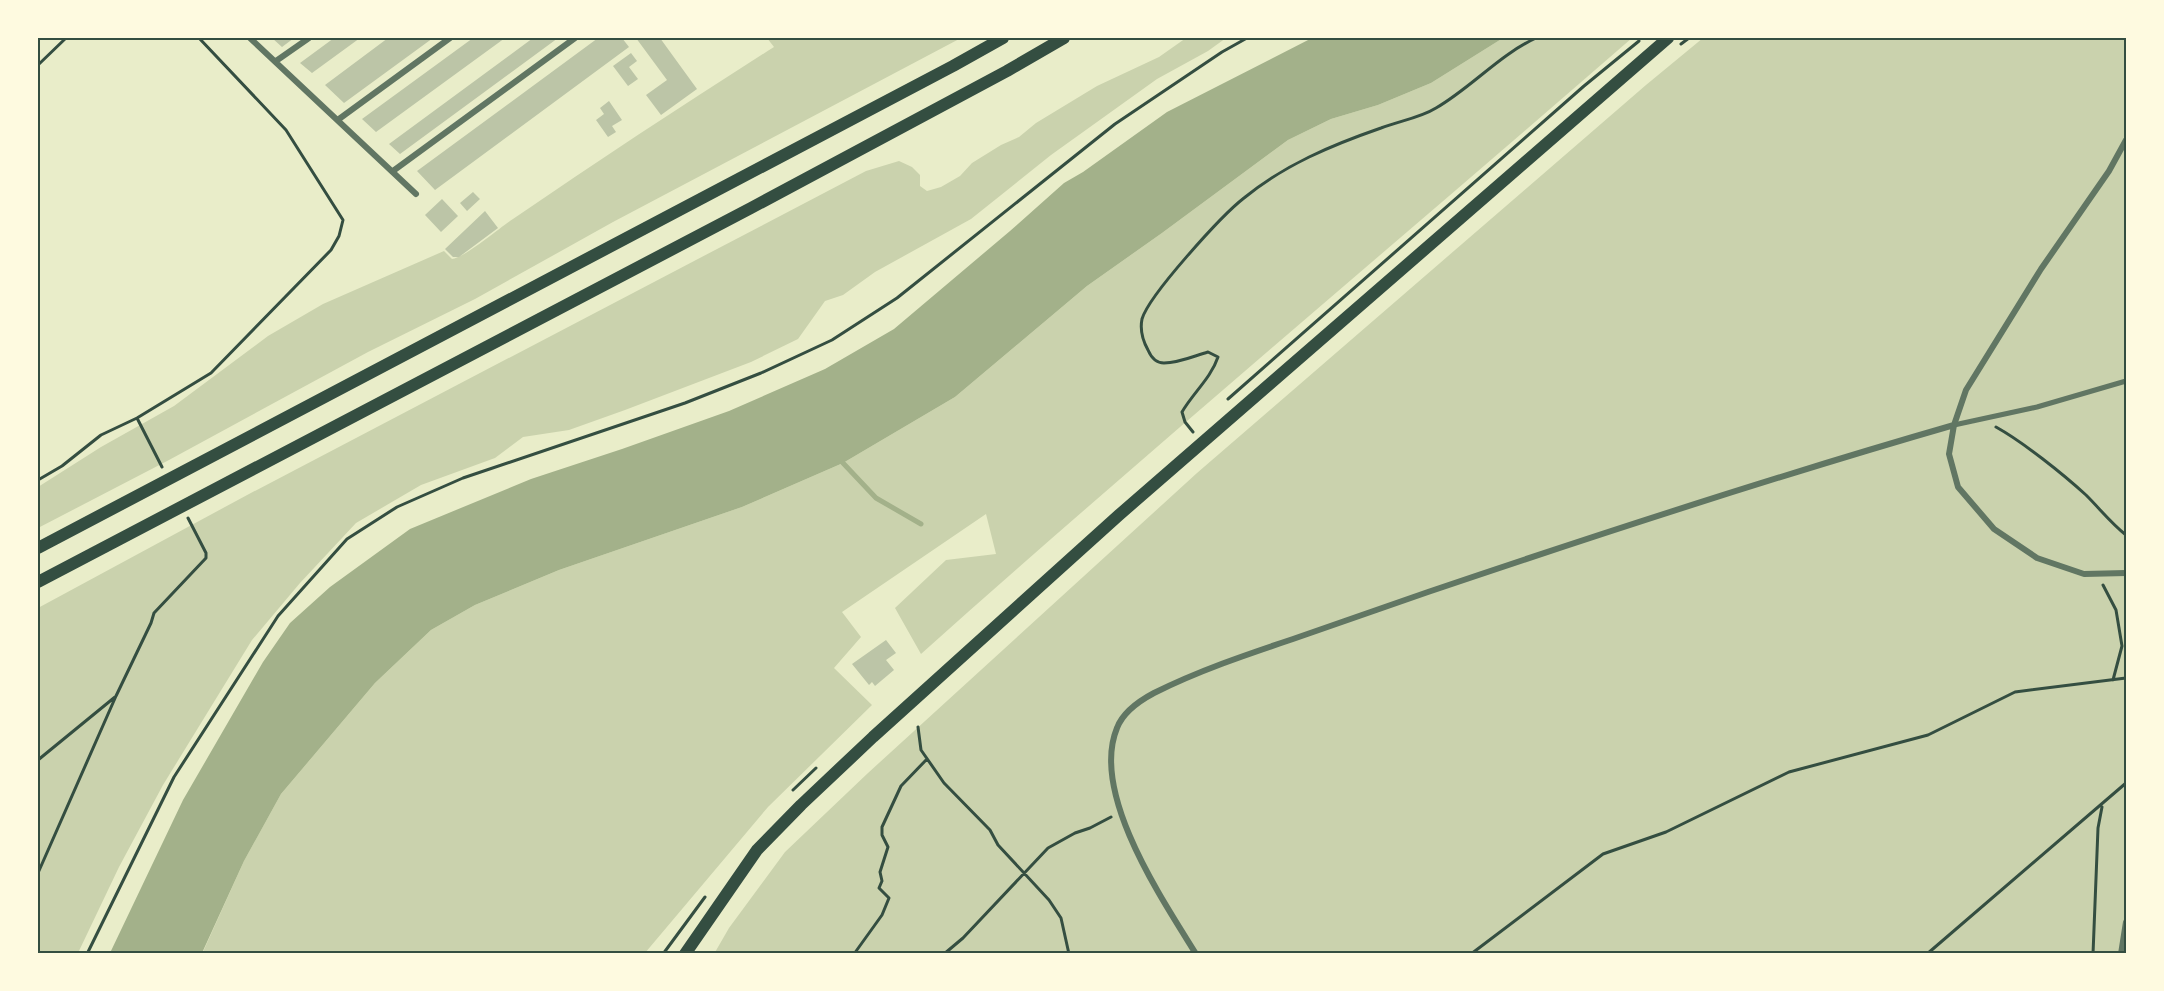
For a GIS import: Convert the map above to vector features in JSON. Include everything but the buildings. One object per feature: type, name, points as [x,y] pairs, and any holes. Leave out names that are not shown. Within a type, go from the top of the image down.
[{"type":"main road","points":[[38,548],[1003,38]]},
{"type":"main road","points":[[38,582],[720,224],[1007,71],[1064,38]]},
{"type":"main road","points":[[685,954],[758,850],[801,805],[977,642],[1202,442],[1668,38]]},
{"type":"street","points":[[250,38],[339,119],[416,194]]},
{"type":"street","points":[[276,61],[309,38]]},
{"type":"street","points":[[339,119],[450,38]]},
{"type":"street","points":[[393,171],[575,38]]},
{"type":"street","points":[[2127,140],[2109,171],[2041,269],[1966,390],[1954,425],[1949,454],[1958,487],[1994,529],[2037,558],[2084,574],[2127,573]]},
{"type":"street","points":[[1196,954],[1142,862],[1121,813],[1111,776],[1112,746],[1117,726],[1131,707],[1171,685],[1227,661],[1578,541],[1895,441],[1954,425],[2037,407],[2127,381]]},
{"type":"street","points":[[2121,954],[2127,922]]},
{"type":"path","points":[[38,65],[66,38]]},
{"type":"path","points":[[38,480],[62,466],[100,435],[137,418],[211,373],[332,250],[339,236],[343,220],[286,130],[199,38]]},
{"type":"path","points":[[87,954],[174,777],[278,616],[347,538],[397,507],[464,478],[685,403],[761,373],[832,340],[897,298],[1115,124],[1222,52],[1247,38]]},
{"type":"path","points":[[1202,442],[1185,422],[1182,412],[1190,398],[1210,374],[1218,357],[1208,352],[1176,362],[1162,363],[1150,356],[1141,331],[1142,320],[1160,291],[1228,211],[1271,177],[1334,144],[1435,109],[1520,45],[1536,38]]},
{"type":"path","points":[[1681,44],[1689,38]]},
{"type":"path","points":[[137,418],[148,439]]},
{"type":"path","points":[[1978,420],[1998,428],[2024,445],[2086,496],[2127,535]]},
{"type":"path","points":[[38,873],[154,613],[206,558],[207,553]]},
{"type":"path","points":[[2097,573],[2116,610],[2122,646],[2113,680]]},
{"type":"path","points":[[1471,954],[1603,854],[1666,832],[1789,772],[1928,735],[2015,692],[2127,678]]},
{"type":"path","points":[[38,759],[116,696]]},
{"type":"path","points":[[918,727],[921,750],[944,783],[990,830],[999,844],[1062,918],[1069,954]]},
{"type":"path","points":[[854,954],[882,915],[889,898],[879,888],[882,881],[880,872],[888,847],[882,835],[882,827],[900,786],[927,759]]},
{"type":"path","points":[[1927,954],[2127,783]]},
{"type":"path","points":[[2093,954],[2098,828],[2102,806]]},
{"type":"path","points":[[944,954],[963,938],[1043,853],[1060,840],[1121,813]]},
{"type":"shaded area","points":[[767,38],[961,38],[613,222],[475,299],[368,352],[38,528],[38,487],[101,447],[174,406],[268,336],[323,304],[444,251],[452,259],[465,253],[675,110],[774,47]]},
{"type":"shaded area","points":[[1186,38],[1226,38],[1208,51],[1157,79],[1051,155],[971,219],[875,272],[843,295],[825,301],[798,339],[751,362],[569,430],[523,437],[495,458],[421,485],[356,523],[300,583],[252,640],[163,785],[119,867],[78,953],[38,954],[38,608],[249,494],[866,171],[899,161],[912,167],[920,175],[920,186],[927,191],[941,187],[960,176],[972,163],[1019,137],[1036,123],[1097,86],[1159,57]]},
{"type":"shaded area","points":[[1312,38],[1503,38],[1431,83],[1378,105],[1331,119],[1288,140],[1087,286],[955,397],[843,463],[742,507],[559,570],[475,605],[431,630],[375,683],[281,794],[244,861],[202,953],[110,953],[183,800],[263,662],[290,623],[330,587],[410,529],[531,479],[729,411],[825,369],[894,329],[1064,183],[1167,112]]},
{"type":"shaded area","points":[[1503,38],[1632,38],[1186,422],[921,654],[895,608],[946,560],[996,554],[986,514],[842,612],[861,637],[834,668],[872,705],[768,807],[645,953],[202,954],[244,861],[281,794],[375,683],[431,630],[475,605],[559,570],[742,507],[843,463],[955,397],[1087,286],[1288,140],[1331,119],[1378,105],[1431,83]]},
{"type":"shaded area","points":[[1703,38],[2126,38],[2126,953],[714,954],[729,928],[785,852],[868,773],[1197,473]]},
{"type":"waterway","points":[[843,463],[876,498],[921,524]]}]
